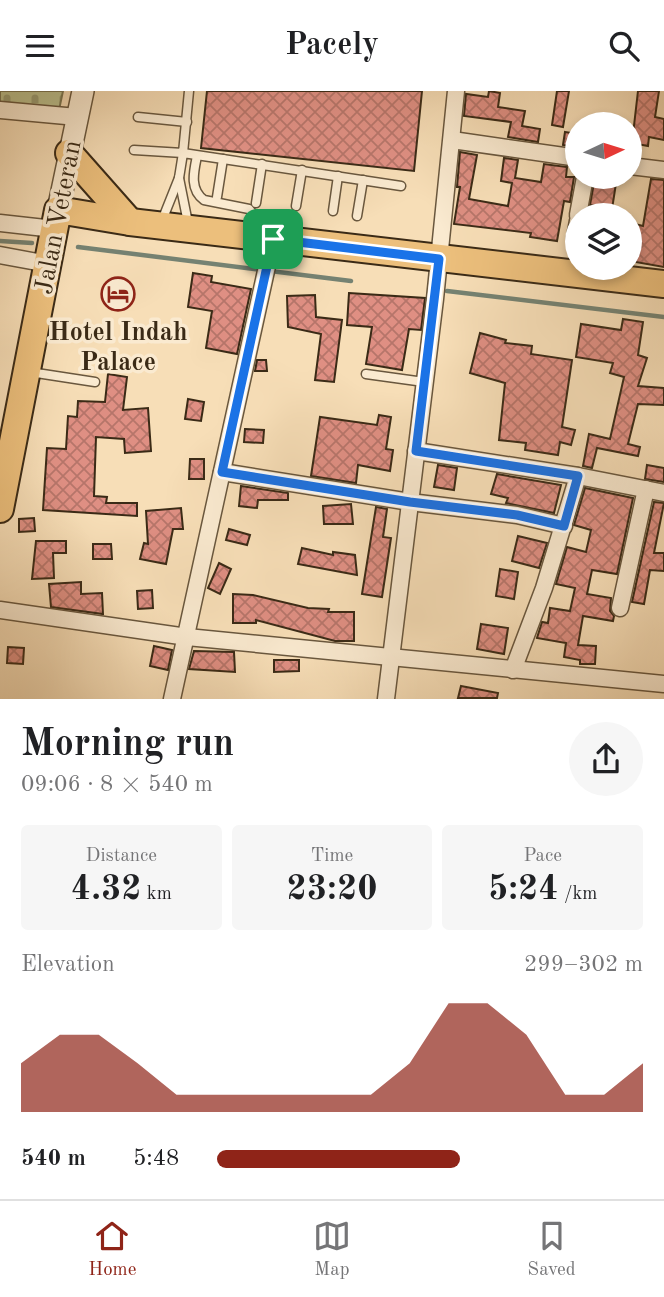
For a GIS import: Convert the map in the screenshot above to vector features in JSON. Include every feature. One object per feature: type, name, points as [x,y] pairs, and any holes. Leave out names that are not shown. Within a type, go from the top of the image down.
[{"type":"main road","points":[[69,153],[130,222]]},
{"type":"main road","points":[[56,220],[160,225],[272,242],[664,284]]},
{"type":"main road","name":"Jalan Veteran","points":[[0,509],[56,220]]},
{"type":"street","name":"Jalan Veteran","points":[[56,220],[83,91]]},
{"type":"street","points":[[386,698],[439,259],[456,91]]},
{"type":"street","points":[[0,110],[77,117]]},
{"type":"street","points":[[452,140],[565,156]]},
{"type":"street","points":[[642,167],[664,170]]},
{"type":"street","points":[[0,223],[56,220]]},
{"type":"street","points":[[172,698],[272,242]]},
{"type":"street","points":[[0,255],[48,264]]},
{"type":"street","points":[[416,451],[578,476],[664,493]]},
{"type":"street","points":[[222,472],[410,502],[517,515],[564,526]]},
{"type":"street","points":[[513,670],[564,526],[578,476]]},
{"type":"street","points":[[620,608],[646,489]]},
{"type":"street","points":[[0,610],[187,637],[664,684]]},
{"type":"lane","points":[[160,225],[179,178],[189,91]]},
{"type":"lane","points":[[138,117],[187,122]]},
{"type":"lane","points":[[134,150],[183,153],[401,186]]},
{"type":"lane","points":[[197,156],[193,177],[198,196],[204,200],[248,209],[272,242]]},
{"type":"lane","points":[[217,197],[223,159]]},
{"type":"lane","points":[[256,203],[262,164]]},
{"type":"lane","points":[[296,206],[302,170]]},
{"type":"lane","points":[[333,211],[338,176]]},
{"type":"lane","points":[[179,178],[188,228]]},
{"type":"lane","points":[[357,216],[363,180]]},
{"type":"lane","points":[[27,371],[95,382]]},
{"type":"lane","points":[[366,374],[424,382]]},
{"type":"green space","points":[[0,91],[63,91],[59,110],[0,104]]},
{"type":"building","points":[[207,91],[422,91],[414,171],[201,148]]},
{"type":"building","points":[[489,91],[500,93],[498,107],[525,111],[522,126],[540,129],[538,142],[508,137],[511,122],[464,116],[466,94],[488,97]]},
{"type":"building","points":[[557,91],[569,91],[563,127],[552,125]]},
{"type":"building","points":[[638,91],[659,91],[655,117],[664,119],[664,140],[649,137],[648,146],[642,145],[642,112],[636,112]]},
{"type":"building","points":[[460,152],[477,155],[469,199],[508,206],[512,183],[501,181],[504,158],[518,160],[515,178],[541,182],[544,164],[565,167],[565,189],[572,189],[570,202],[564,201],[557,241],[530,237],[531,233],[454,224],[460,187],[457,187]]},
{"type":"building","points":[[651,179],[664,180],[664,267],[642,263],[643,226]]},
{"type":"building","points":[[593,189],[615,189],[613,203],[590,203]]},
{"type":"building","points":[[193,273],[212,276],[211,282],[251,289],[237,354],[206,348],[212,311],[188,307]]},
{"type":"building","points":[[349,293],[425,298],[421,330],[409,329],[402,370],[366,364],[372,327],[347,325]]},
{"type":"building","points":[[315,295],[316,317],[342,320],[334,382],[315,380],[321,334],[288,327],[287,296]]},
{"type":"building","points":[[623,319],[643,322],[638,355],[647,358],[638,386],[664,388],[664,405],[638,404],[628,444],[640,447],[638,456],[597,448],[592,468],[583,466],[589,434],[610,439],[624,377],[610,373],[613,363],[576,357],[581,324],[621,330]]},
{"type":"building","points":[[480,333],[506,340],[505,343],[532,346],[531,354],[572,360],[562,427],[575,430],[571,445],[560,442],[558,455],[525,450],[526,443],[499,440],[505,383],[470,373]]},
{"type":"building","points":[[257,360],[266,360],[267,371],[255,371]]},
{"type":"building","points":[[108,374],[127,377],[123,410],[148,408],[151,451],[125,453],[124,439],[96,437],[94,496],[107,497],[106,503],[137,503],[137,516],[43,510],[47,448],[66,449],[68,416],[77,417],[78,401],[105,402]]},
{"type":"building","points":[[188,399],[204,402],[201,421],[185,419]]},
{"type":"building","points":[[379,415],[391,417],[386,449],[393,450],[390,471],[358,465],[356,483],[311,476],[320,417],[377,425]]},
{"type":"building","points":[[245,429],[264,430],[263,443],[244,442]]},
{"type":"building","points":[[190,459],[204,459],[204,479],[189,479]]},
{"type":"building","points":[[438,465],[457,468],[454,490],[434,487]]},
{"type":"building","points":[[647,465],[664,468],[664,482],[645,479]]},
{"type":"building","points":[[497,474],[561,485],[554,513],[506,503],[508,498],[491,494]]},
{"type":"building","points":[[241,486],[288,493],[288,500],[258,500],[257,508],[239,506]]},
{"type":"building","points":[[585,488],[633,498],[617,574],[592,570],[587,594],[611,598],[610,611],[614,616],[613,621],[583,616],[578,645],[596,646],[595,664],[580,664],[580,660],[564,657],[566,643],[537,638],[542,622],[548,623],[550,608],[570,611],[575,588],[556,584],[567,547],[586,552],[591,530],[574,525]]},
{"type":"building","points":[[654,502],[664,503],[654,553],[664,553],[664,571],[650,570],[644,604],[632,602]]},
{"type":"building","points":[[351,504],[353,524],[324,524],[323,506]]},
{"type":"building","points":[[376,507],[387,509],[383,537],[391,538],[382,597],[362,594]]},
{"type":"building","points":[[181,508],[183,529],[173,529],[166,564],[140,559],[144,543],[148,544],[146,511]]},
{"type":"building","points":[[34,518],[35,531],[19,532],[19,519]]},
{"type":"building","points":[[229,529],[250,535],[247,545],[226,540]]},
{"type":"building","points":[[518,536],[547,543],[539,568],[512,561]]},
{"type":"building","points":[[36,541],[66,541],[66,553],[53,553],[54,578],[32,579]]},
{"type":"building","points":[[93,544],[111,544],[112,559],[93,559]]},
{"type":"building","points":[[302,548],[333,555],[333,552],[355,555],[357,575],[298,564]]},
{"type":"building","points":[[219,563],[231,569],[220,594],[208,588]]},
{"type":"building","points":[[500,569],[518,572],[514,599],[496,596]]},
{"type":"building","points":[[81,582],[81,594],[102,593],[103,614],[51,607],[49,584]]},
{"type":"building","points":[[152,590],[153,608],[138,609],[137,591]]},
{"type":"building","points":[[233,594],[253,595],[308,608],[329,609],[328,612],[354,612],[354,641],[335,641],[256,620],[256,623],[233,623]]},
{"type":"building","points":[[481,624],[508,628],[504,654],[477,649]]},
{"type":"building","points":[[154,646],[172,650],[168,670],[150,666]]},
{"type":"building","points":[[8,647],[24,648],[23,664],[7,663]]},
{"type":"building","points":[[194,651],[234,652],[235,672],[189,669]]},
{"type":"building","points":[[274,660],[299,660],[299,671],[274,672]]},
{"type":"building","points":[[461,686],[498,693],[497,698],[458,698]]},
{"type":"waterway","points":[[0,241],[32,243]]},
{"type":"waterway","points":[[78,247],[351,281]]},
{"type":"waterway","points":[[447,291],[664,317]]},
{"type":"place","name":"Hotel Indah Palace","points":[[118,294]]},
{"type":"route","points":[[273,239],[439,259],[416,451],[578,476],[564,526],[517,515],[410,502],[222,472],[273,239]]}]
